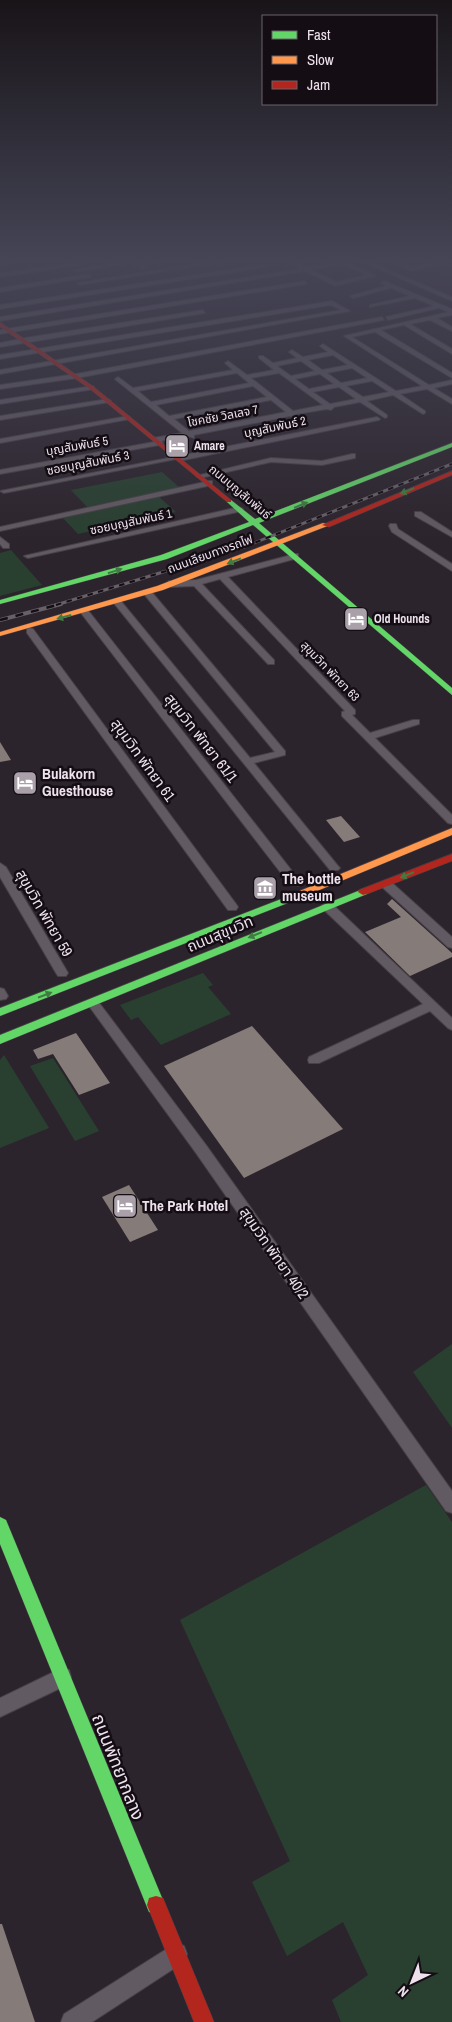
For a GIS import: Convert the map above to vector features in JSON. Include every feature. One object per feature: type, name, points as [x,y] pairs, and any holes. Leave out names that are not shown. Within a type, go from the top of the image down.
[{"type":"main road","name":"ถนนบุญสัมพันธ์","points":[[46,353],[92,388],[280,543],[452,692]]},
{"type":"main road","name":"ถนนเลียบทางรถไฟ","points":[[0,602],[72,584],[164,557],[256,523],[452,445]]},
{"type":"main road","name":"ถนนเลียบทางรถไฟ","points":[[0,634],[147,592],[280,543],[452,473]]},
{"type":"main road","points":[[318,874],[452,821]]},
{"type":"main road","name":"ถนนสุขุมวิท","points":[[0,1012],[350,875],[452,831]]},
{"type":"main road","name":"ถนนสุขุมวิท","points":[[0,1024],[452,846]]},
{"type":"main road","name":"ถนนสุขุมวิท","points":[[2,1040],[327,906],[452,857]]},
{"type":"main road","name":"ถนนพัทยากลาง","points":[[0,1525],[204,2022]]},
{"type":"street","points":[[0,357],[21,353]]},
{"type":"street","points":[[0,372],[111,353]]},
{"type":"street","points":[[0,387],[76,376],[199,353]]},
{"type":"street","points":[[294,353],[385,416]]},
{"type":"street","points":[[271,365],[332,353]]},
{"type":"street","points":[[335,353],[423,412]]},
{"type":"street","points":[[375,353],[452,402]]},
{"type":"street","points":[[415,353],[452,376]]},
{"type":"street","points":[[261,358],[330,408]]},
{"type":"street","points":[[228,363],[294,415]]},
{"type":"street","points":[[289,378],[353,366]]},
{"type":"street","points":[[193,370],[245,410]]},
{"type":"street","points":[[132,390],[238,371]]},
{"type":"street","points":[[245,377],[279,371]]},
{"type":"street","points":[[159,376],[210,417]]},
{"type":"street","points":[[118,379],[189,435]]},
{"type":"street","points":[[307,392],[372,379]]},
{"type":"street","name":"โชคชัย วิลเลจ 7","points":[[158,442],[452,383]]},
{"type":"street","points":[[168,418],[220,391],[255,384]]},
{"type":"street","points":[[0,402],[92,388]]},
{"type":"street","points":[[150,404],[238,405],[273,398]]},
{"type":"street","points":[[0,418],[108,401]]},
{"type":"street","points":[[252,415],[259,421]]},
{"type":"street","points":[[0,441],[128,418]]},
{"type":"street","name":"บุญสัมพันธ์ 2","points":[[178,458],[377,419]]},
{"type":"street","points":[[216,422],[224,428]]},
{"type":"street","name":"บุญสัมพันธ์ 5","points":[[0,472],[158,442]]},
{"type":"street","points":[[0,529],[204,480],[272,460],[322,463],[352,456]]},
{"type":"street","name":"ซอยบุญสัมพันธ์ 3","points":[[4,491],[178,458]]},
{"type":"street","name":"ซอยบุญสัมพันธ์ 1","points":[[28,556],[239,509]]},
{"type":"street","points":[[418,514],[452,535]]},
{"type":"street","points":[[394,526],[395,530],[452,568]]},
{"type":"street","points":[[169,584],[196,583],[295,556]]},
{"type":"street","name":"สุขุมวิท พัทยา 63","points":[[221,575],[352,712],[345,714],[452,821]]},
{"type":"street","points":[[196,583],[271,662]]},
{"type":"street","points":[[147,592],[281,753],[248,762]]},
{"type":"street","points":[[117,602],[334,868]]},
{"type":"street","name":"สุขุมวิท พัทยา 61/1","points":[[84,611],[295,883]]},
{"type":"street","name":"สุขุมวิท พัทยา 61","points":[[30,631],[232,907]]},
{"type":"street","points":[[368,737],[416,722]]},
{"type":"street","name":"สุขุมวิท พัทยา 59","points":[[0,867],[62,973]]},
{"type":"street","points":[[386,884],[452,944]]},
{"type":"street","points":[[327,906],[452,1025]]},
{"type":"street","name":"สุขุมวิท พัทยา 40/2","points":[[92,1003],[201,1149],[452,1505]]},
{"type":"street","points":[[314,1060],[432,1004]]},
{"type":"street","points":[[0,1708],[62,1677]]},
{"type":"street","points":[[72,2022],[176,1954]]},
{"type":"green space","points":[[162,472],[180,488],[87,507],[71,490]]},
{"type":"green space","points":[[158,496],[176,512],[78,534],[62,517]]},
{"type":"green space","points":[[11,550],[42,585],[0,596],[0,553]]},
{"type":"green space","points":[[203,973],[213,985],[208,987],[231,1014],[161,1045],[138,1017],[131,1020],[120,1005]]},
{"type":"green space","points":[[4,1055],[49,1128],[0,1148],[0,1060]]},
{"type":"green space","points":[[53,1058],[99,1131],[75,1141],[30,1066]]},
{"type":"green space","points":[[452,1344],[452,1428],[413,1372]]},
{"type":"green space","points":[[426,1485],[452,1522],[452,2022],[341,2022],[332,2000],[368,1975],[343,1922],[287,1956],[252,1882],[290,1861],[180,1620]]},
{"type":"building","points":[[0,742],[11,760],[0,762]]},
{"type":"building","points":[[341,816],[360,837],[344,842],[326,820]]},
{"type":"building","points":[[392,899],[452,953],[452,957],[410,976],[365,932],[401,917],[387,904]]},
{"type":"building","points":[[252,1026],[343,1129],[244,1178],[164,1066]]},
{"type":"building","points":[[76,1033],[110,1083],[79,1095],[53,1054],[38,1059],[33,1050]]},
{"type":"building","name":"The Park Hotel","points":[[129,1185],[158,1230],[130,1242],[102,1197]]},
{"type":"building","points":[[0,1924],[2,1924],[35,2022],[0,2022]]},
{"type":"railway","points":[[56,605],[244,547],[452,464]]},
{"type":"railway","points":[[0,620],[61,604]]},
{"type":"traffic: fast","points":[[0,602],[164,557],[452,445]]},
{"type":"traffic: fast","points":[[229,501],[452,692]]},
{"type":"traffic: fast","points":[[0,1040],[363,892]]},
{"type":"traffic: fast","points":[[0,1012],[289,899]]},
{"type":"traffic: fast","points":[[0,1525],[156,1905]]},
{"type":"traffic: slow","points":[[0,634],[160,588],[326,525]]},
{"type":"traffic: slow","points":[[289,899],[452,831]]},
{"type":"traffic: jam","points":[[42,353],[92,388],[229,501]]},
{"type":"traffic: jam","points":[[326,525],[452,473]]},
{"type":"traffic: jam","points":[[363,892],[452,857]]},
{"type":"traffic: jam","points":[[156,1905],[204,2022]]},
{"type":"place","name":"Amare","points":[[177,446]]},
{"type":"place","name":"Old Hounds","points":[[356,619]]},
{"type":"place","name":"Bulakorn Guesthouse","points":[[25,783]]},
{"type":"place","name":"The bottle museum","points":[[265,888]]},
{"type":"place","name":"The Park Hotel","points":[[125,1206]]}]
